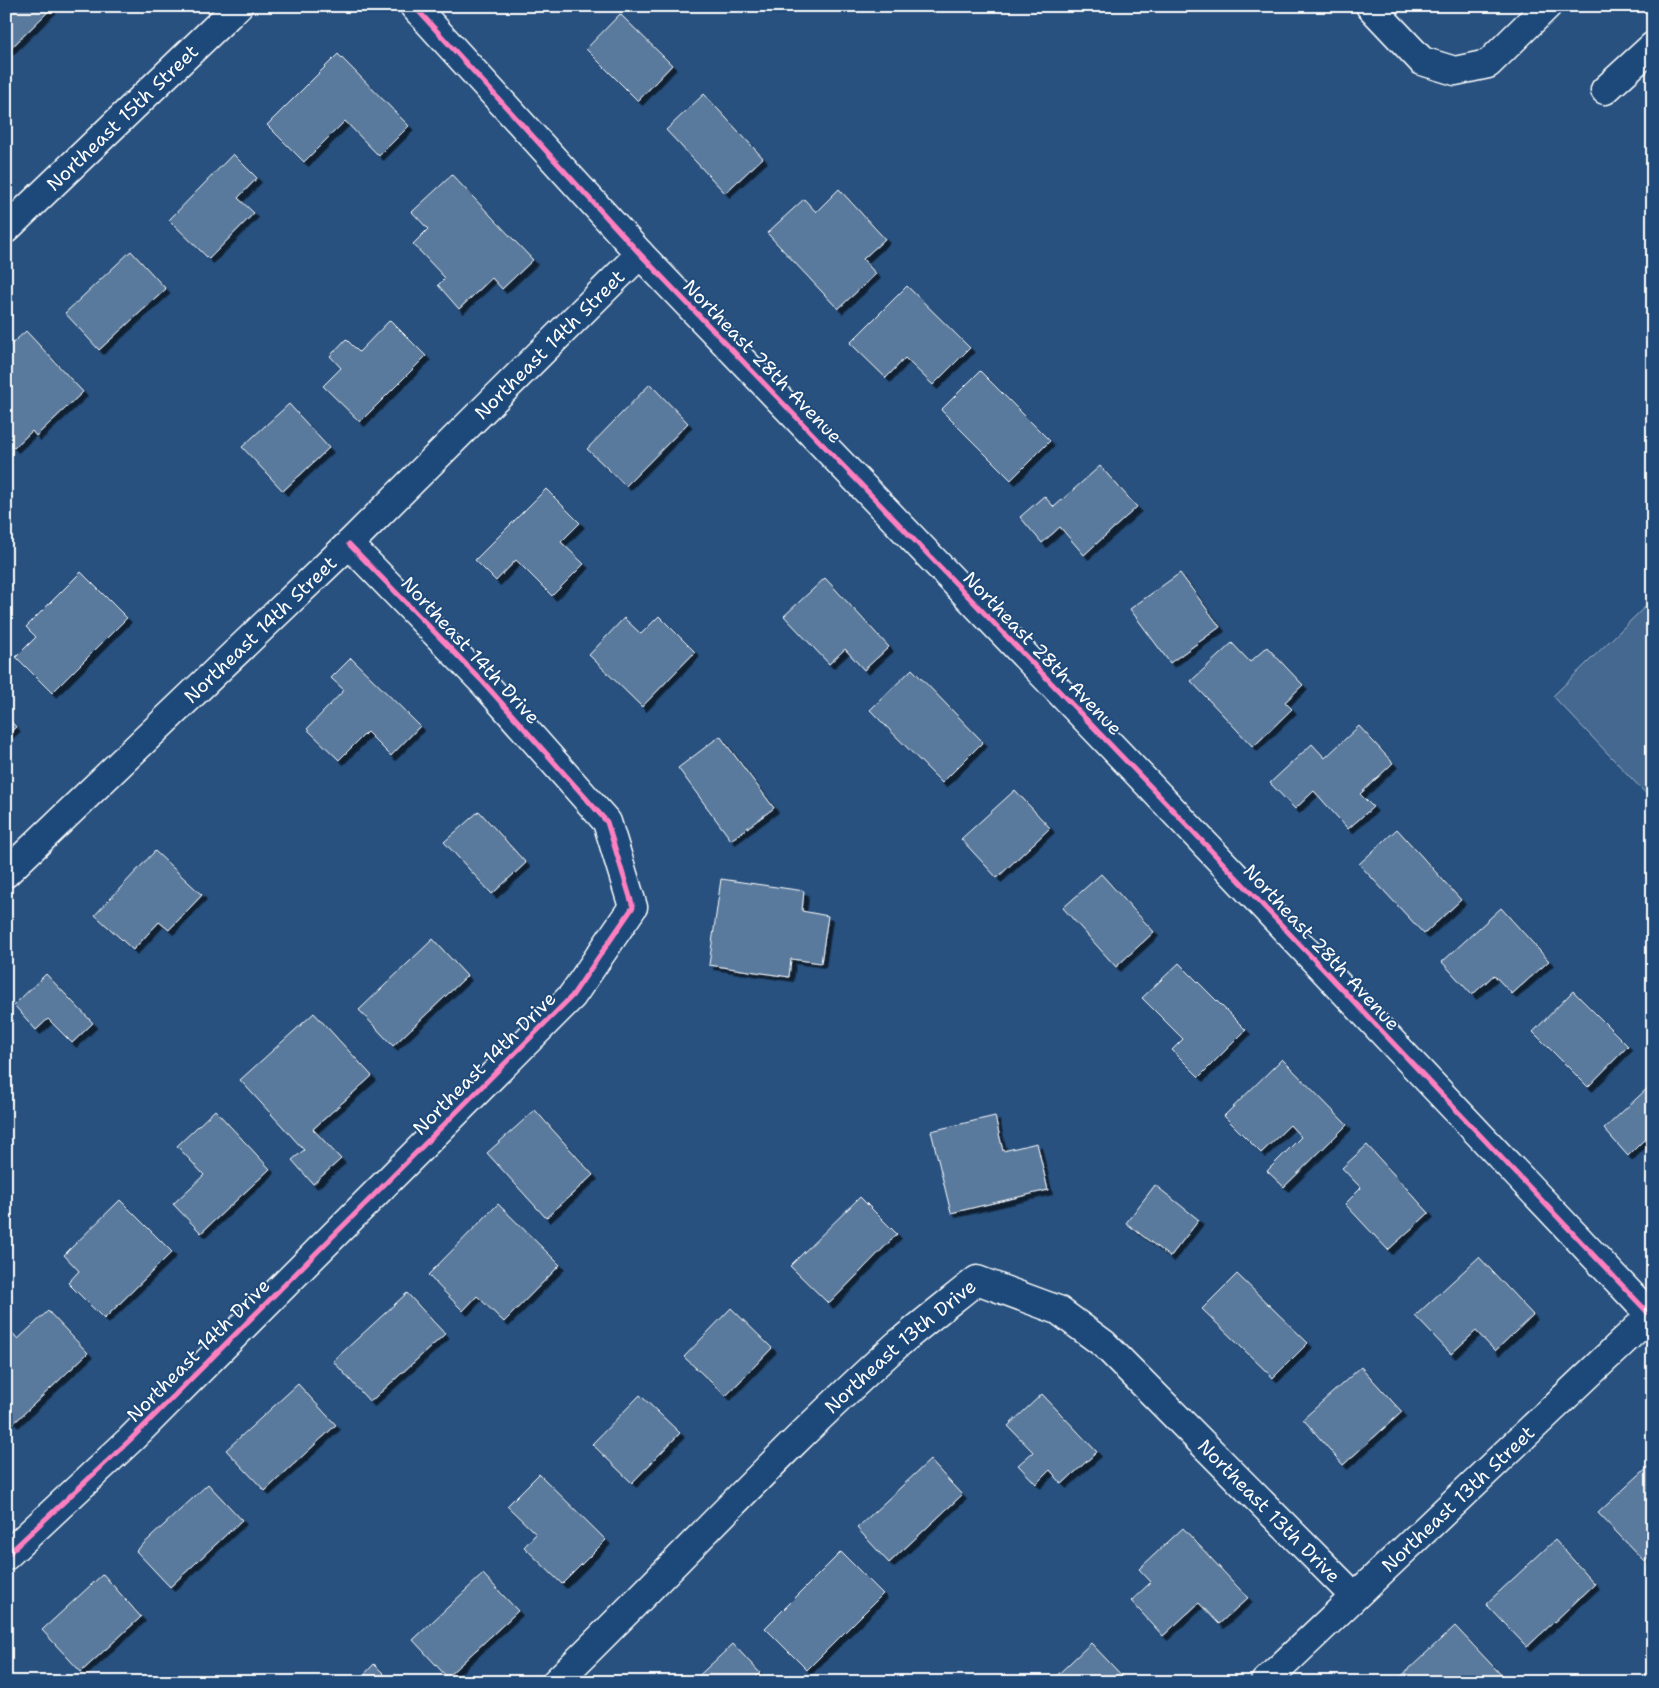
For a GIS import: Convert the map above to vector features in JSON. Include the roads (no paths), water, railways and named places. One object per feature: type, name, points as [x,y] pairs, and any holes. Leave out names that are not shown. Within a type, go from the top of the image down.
[{"type":"street","name":"Northeast 15th Street","points":[[6,230],[238,6]]},
{"type":"street","name":"Northeast 28th Avenue","points":[[414,6],[640,254],[1150,786],[1652,1317]]},
{"type":"street","points":[[1370,6],[1422,60],[1455,71],[1488,64],[1547,6]]},
{"type":"street","points":[[1605,90],[1653,46]]},
{"type":"street","name":"Northeast 14th Street","points":[[6,873],[349,544],[640,254]]},
{"type":"street","name":"Northeast 14th Drive","points":[[6,1556],[131,1439],[572,996],[633,907],[607,822],[483,682],[349,544]]},
{"type":"street","name":"Northeast 13th Drive","points":[[556,1682],[634,1607],[774,1463],[899,1344],[977,1280],[1058,1310],[1104,1344],[1354,1596]]},
{"type":"street","name":"Northeast 13th Street","points":[[1265,1682],[1652,1317]]}]
